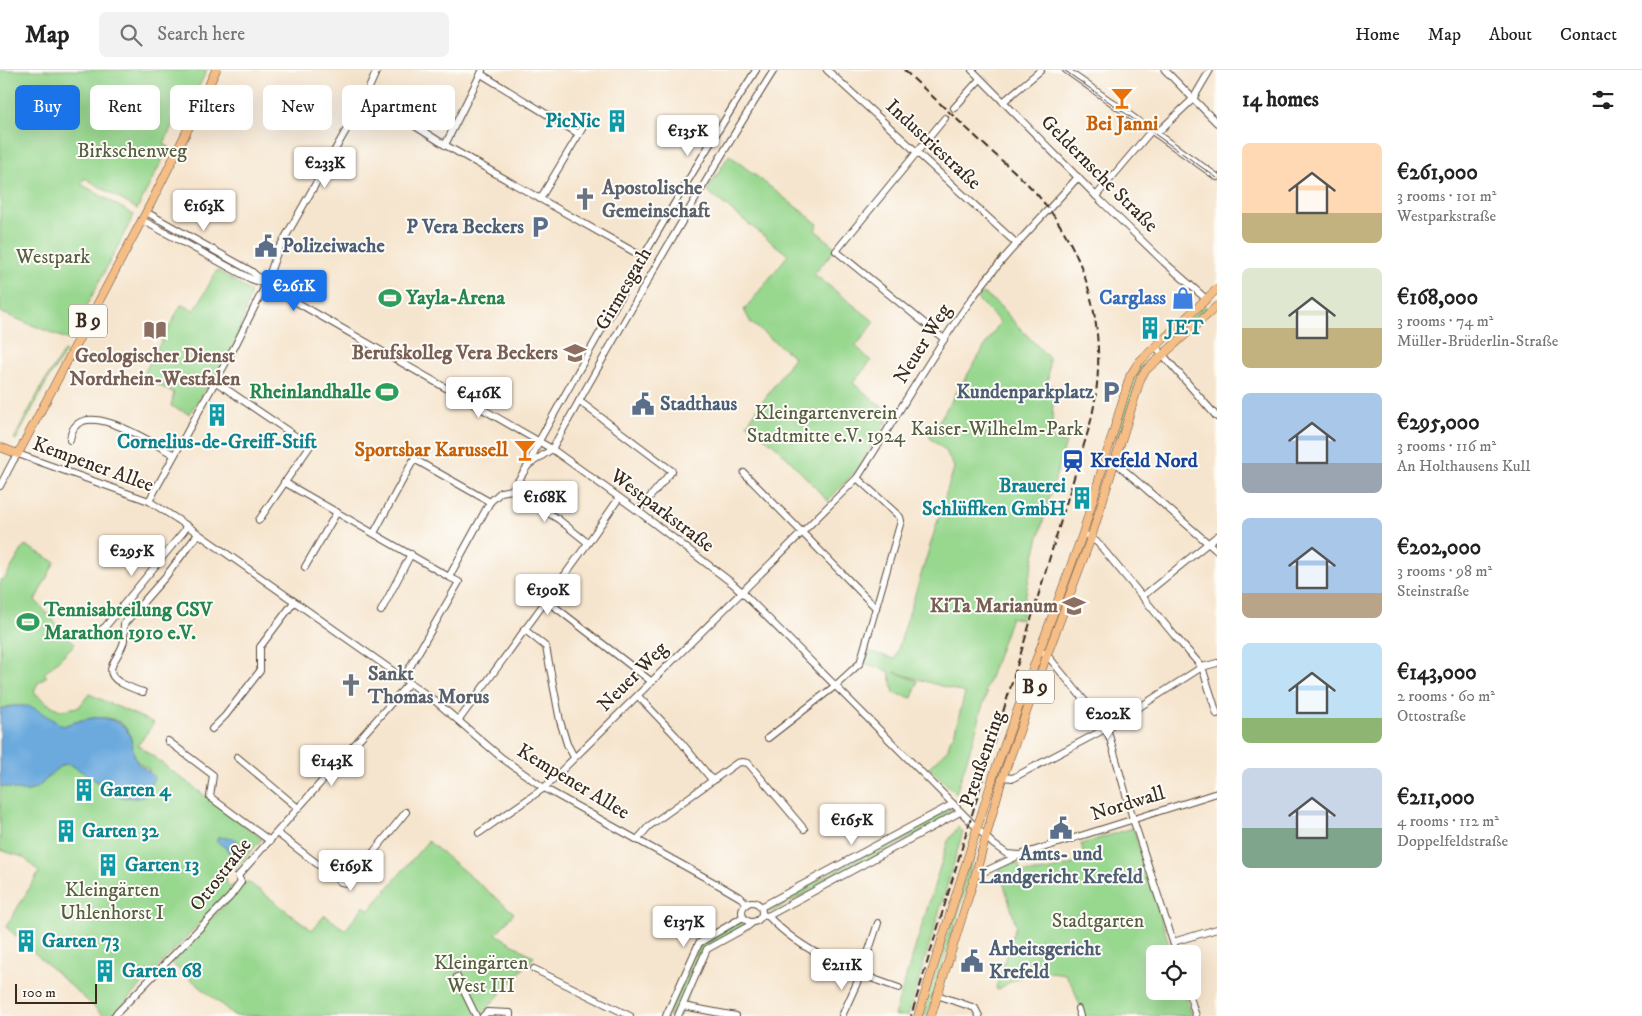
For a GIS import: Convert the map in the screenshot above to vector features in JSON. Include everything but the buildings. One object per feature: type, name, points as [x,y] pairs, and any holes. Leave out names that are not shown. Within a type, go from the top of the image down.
[{"type":"main road","name":"B 9","points":[[18,454],[142,220],[216,70]]},
{"type":"main road","name":"B 9","points":[[1106,458],[1132,371],[1205,298],[1217,289]]},
{"type":"main road","name":"B 9","points":[[1115,462],[1141,377],[1216,307]]},
{"type":"main road","name":"Kempener Allee","points":[[0,447],[18,454]]},
{"type":"main road","name":"Preußenring","points":[[918,1016],[995,771],[1083,533],[1106,458]]},
{"type":"main road","name":"Preußenring","points":[[931,1016],[975,876],[1003,777],[1046,655],[1091,538],[1115,462]]},
{"type":"street","points":[[149,501],[216,382],[266,284],[278,250],[365,97],[377,70]]},
{"type":"street","name":"Girmesgath","points":[[529,464],[539,440],[643,257],[706,149],[756,70]]},
{"type":"street","name":"Girmesgath","points":[[552,449],[728,141],[774,70]]},
{"type":"street","name":"Industriestraße","points":[[827,70],[1017,244]]},
{"type":"street","name":"Geldernsche Straße","points":[[972,70],[1096,196],[1164,262],[1205,298]]},
{"type":"street","points":[[1003,102],[1041,70]]},
{"type":"street","points":[[1066,70],[1217,177]]},
{"type":"street","points":[[1165,70],[1217,123]]},
{"type":"street","points":[[1096,196],[1154,133],[1194,99],[1210,70]]},
{"type":"street","points":[[445,145],[482,72],[580,132],[540,199]]},
{"type":"street","points":[[954,108],[980,79]]},
{"type":"street","points":[[944,339],[836,251],[945,118]]},
{"type":"street","points":[[421,130],[643,257]]},
{"type":"street","name":"Neuer Weg","points":[[479,833],[544,788],[857,478],[944,339],[977,291],[1078,177]]},
{"type":"street","name":"Westparkstraße","points":[[146,212],[251,271],[266,284],[539,440],[638,511],[742,592],[976,829]]},
{"type":"street","name":"Westparkstraße","points":[[142,220],[251,279],[266,284]]},
{"type":"street","points":[[1156,347],[1217,416]]},
{"type":"street","points":[[216,382],[310,446],[258,520]]},
{"type":"street","points":[[579,401],[672,471],[638,511]]},
{"type":"street","points":[[70,440],[73,427],[78,422],[84,420],[103,422],[128,429],[174,454]]},
{"type":"street","points":[[512,490],[529,464],[552,449]]},
{"type":"street","points":[[0,486],[12,461],[18,454]]},
{"type":"street","name":"Kempener Allee","points":[[18,454],[149,501],[186,525],[406,681],[459,720],[502,758],[544,788],[724,888],[741,898],[746,904]]},
{"type":"street","points":[[1106,458],[1115,462],[1217,551]]},
{"type":"street","points":[[374,533],[414,459],[490,502]]},
{"type":"street","points":[[744,473],[876,608]]},
{"type":"street","points":[[768,738],[835,686],[860,663],[901,521],[900,517],[857,478]]},
{"type":"street","points":[[284,482],[450,577],[490,502],[501,492],[512,490],[558,519],[588,543]]},
{"type":"street","points":[[459,720],[619,498]]},
{"type":"street","points":[[305,567],[337,512]]},
{"type":"street","points":[[93,636],[105,627],[184,531],[186,525]]},
{"type":"street","points":[[1083,533],[1098,543],[1174,636],[1202,667],[1217,714]]},
{"type":"street","points":[[143,692],[134,690],[114,678],[111,674],[111,668],[124,640],[124,624],[166,576],[198,534]]},
{"type":"street","points":[[1142,596],[1217,536]]},
{"type":"street","points":[[381,611],[411,554]]},
{"type":"street","name":"Ottostraße","points":[[114,1016],[230,897],[241,882],[238,876],[406,681],[459,582],[450,577]]},
{"type":"street","points":[[546,600],[652,682]]},
{"type":"street","points":[[212,729],[226,716],[260,671],[260,647],[294,602]]},
{"type":"street","points":[[524,629],[546,647],[560,721],[567,744],[574,757]]},
{"type":"street","points":[[1039,650],[1046,655],[1108,728],[1133,819],[1174,945]]},
{"type":"street","points":[[1003,777],[1013,778],[1108,728],[1202,667],[1217,663]]},
{"type":"street","points":[[638,696],[676,736],[712,781]]},
{"type":"street","name":"Ottostraße","points":[[168,741],[213,775],[210,797],[270,841]]},
{"type":"street","points":[[237,757],[298,808]]},
{"type":"street","points":[[637,840],[649,826],[737,763],[742,762],[748,763],[804,829]]},
{"type":"street","name":"Nordwall","points":[[975,876],[1020,855],[1217,793]]},
{"type":"street","points":[[761,907],[953,804]]},
{"type":"street","points":[[277,833],[341,882],[346,882],[350,881],[406,812]]},
{"type":"street","points":[[678,1016],[707,949],[960,812]]},
{"type":"street","points":[[976,829],[1007,854],[1020,855]]},
{"type":"street","points":[[752,923],[743,917],[742,910],[746,904],[755,902],[761,907],[765,916],[784,932],[812,950],[861,974],[899,988]]},
{"type":"street","points":[[666,1016],[699,943],[743,917]]},
{"type":"street","points":[[842,1016],[861,974],[878,923]]},
{"type":"street","points":[[1173,942],[1217,929]]},
{"type":"street","points":[[534,969],[630,1016]]},
{"type":"street","points":[[457,977],[476,1016]]},
{"type":"street","points":[[937,995],[975,1008],[979,1016]]},
{"type":"street","points":[[1191,1000],[1196,1016]]},
{"type":"street","points":[[683,1006],[736,1016]]},
{"type":"street","points":[[484,1016],[487,1012],[510,1013],[510,1016]]},
{"type":"green space","points":[[0,70],[207,70],[200,85],[170,85],[170,130],[164,144],[169,147],[137,209],[85,178],[81,184],[134,215],[69,340],[0,312]]},
{"type":"green space","name":"Kleingartenverein Stadtmitte e.V. 1924","points":[[729,155],[818,224],[815,230],[836,248],[814,274],[875,322],[856,346],[871,361],[853,383],[891,414],[860,466],[828,501],[778,448],[747,424],[794,357],[751,323],[744,310],[788,255],[707,191]]},
{"type":"green space","points":[[217,270],[251,292],[235,346],[189,414],[171,406],[174,393],[142,377],[181,305],[195,310]]},
{"type":"green space","name":"Kaiser-Wilhelm-Park","points":[[983,293],[999,305],[1049,358],[1048,385],[1054,386],[1051,439],[1066,443],[1040,531],[1021,620],[1011,617],[985,692],[987,693],[980,718],[956,794],[929,767],[948,749],[950,740],[954,735],[965,693],[894,672],[918,681],[912,698],[894,693],[889,671],[865,663],[868,651],[895,659],[954,468],[947,452],[929,437],[1000,322],[977,299]]},
{"type":"green space","points":[[1204,305],[1207,310],[1199,319],[1166,349],[1163,347],[1163,345]]},
{"type":"green space","points":[[64,351],[66,352],[48,379],[16,440],[14,439],[44,382]]},
{"type":"green space","points":[[1154,353],[1158,354],[1158,356],[1139,373],[1120,439],[1116,439],[1136,371]]},
{"type":"green space","points":[[1087,539],[1046,649],[1044,646]]},
{"type":"green space","name":"Kleingärten Uhlenhorst I","points":[[25,545],[55,562],[35,600],[75,644],[44,674],[47,676],[38,683],[34,692],[47,703],[60,710],[79,707],[89,694],[154,723],[138,745],[262,839],[236,868],[234,865],[231,866],[225,872],[227,884],[231,887],[235,885],[230,891],[112,1016],[104,1016],[6,927],[39,872],[23,857],[0,850],[0,786],[24,791],[33,790],[58,768],[70,764],[106,787],[112,796],[137,798],[144,797],[147,793],[149,769],[138,762],[128,731],[115,720],[106,718],[88,719],[63,726],[27,707],[10,706],[0,709],[0,579],[3,580],[5,578]]},
{"type":"green space","points":[[1040,657],[1043,659],[998,780],[996,779]]},
{"type":"green space","points":[[952,808],[956,813],[768,912],[768,907]]},
{"type":"green space","points":[[958,827],[963,832],[908,1016],[894,1016],[948,841]]},
{"type":"green space","name":"Stadtgarten","points":[[1133,828],[1169,945],[1146,945],[1146,1000],[1187,1000],[1192,1016],[1083,1016],[1074,989],[1065,974],[1046,972],[1030,974],[1014,980],[997,990],[996,987],[1016,925],[999,868],[1018,862],[1021,872],[1029,872],[1046,871],[1070,865],[1086,860],[1081,844]]},
{"type":"green space","name":"Kleingärten West III","points":[[428,841],[514,913],[496,934],[534,957],[480,1016],[235,1016],[170,962],[247,881],[312,930],[325,915],[345,930],[364,906],[369,910]]},
{"type":"green space","points":[[974,848],[964,895],[927,1016],[922,1016]]},
{"type":"green space","points":[[742,920],[745,925],[707,949],[680,1016],[668,1016],[700,944]]},
{"type":"water","points":[[12,706],[34,708],[63,726],[91,718],[106,718],[121,725],[130,736],[137,762],[154,778],[144,797],[112,796],[106,787],[70,764],[58,768],[33,790],[24,791],[0,786],[0,709]]},
{"type":"water","points":[[219,837],[236,839],[239,848],[231,853],[228,852],[226,848],[216,841]]},
{"type":"tram line","points":[[1064,70],[1217,178]]},
{"type":"railway","points":[[904,70],[1025,182],[1044,203],[1061,228],[1076,254],[1094,310],[1098,369],[1095,399],[1089,428],[911,1016]]},
{"type":"place","name":"Bei Janni","points":[[1122,98]]},
{"type":"place","name":"PicNic","points":[[617,121]]},
{"type":"place","name":"Apostolische Gemeinschaft","points":[[585,199]]},
{"type":"place","name":"P Vera Beckers","points":[[540,227]]},
{"type":"place","name":"Polizeiwache","points":[[266,246]]},
{"type":"place","name":"Yayla-Arena","points":[[390,298]]},
{"type":"place","name":"Carglass","points":[[1183,298]]},
{"type":"place","name":"JET","points":[[1150,328]]},
{"type":"place","name":"Geologischer Dienst Nordrhein-Westfalen","points":[[155,330]]},
{"type":"place","name":"Berufskolleg Vera Beckers","points":[[575,353]]},
{"type":"place","name":"Rheinlandhalle","points":[[387,392]]},
{"type":"place","name":"Kundenparkplatz","points":[[1111,392]]},
{"type":"place","name":"Stadthaus","points":[[643,404]]},
{"type":"place","name":"Cornelius-de-Greiff-Stift","points":[[217,415]]},
{"type":"place","name":"Sportsbar Karussell","points":[[525,450]]},
{"type":"place","name":"Krefeld Nord","points":[[1073,461]]},
{"type":"place","name":"Brauerei Schlüffken GmbH","points":[[1082,498]]},
{"type":"place","name":"KiTa Marianum","points":[[1074,606]]},
{"type":"place","name":"Tennisabteilung CSV Marathon 1910 e.V.","points":[[28,622]]},
{"type":"place","name":"Sankt Thomas Morus","points":[[351,685]]},
{"type":"place","name":"Garten 4","points":[[84,790]]},
{"type":"place","name":"Amts- und Landgericht Krefeld","points":[[1061,828]]},
{"type":"place","name":"Garten 32","points":[[66,831]]},
{"type":"place","name":"Garten 13","points":[[108,865]]},
{"type":"place","name":"Garten 73","points":[[26,941]]},
{"type":"place","name":"Arbeitsgericht Krefeld","points":[[972,961]]},
{"type":"place","name":"Garten 68","points":[[105,971]]},
{"type":"park label","name":"Birkschenweg","points":[[132,151]]},
{"type":"park label","name":"Westpark","points":[[53,257]]}]
